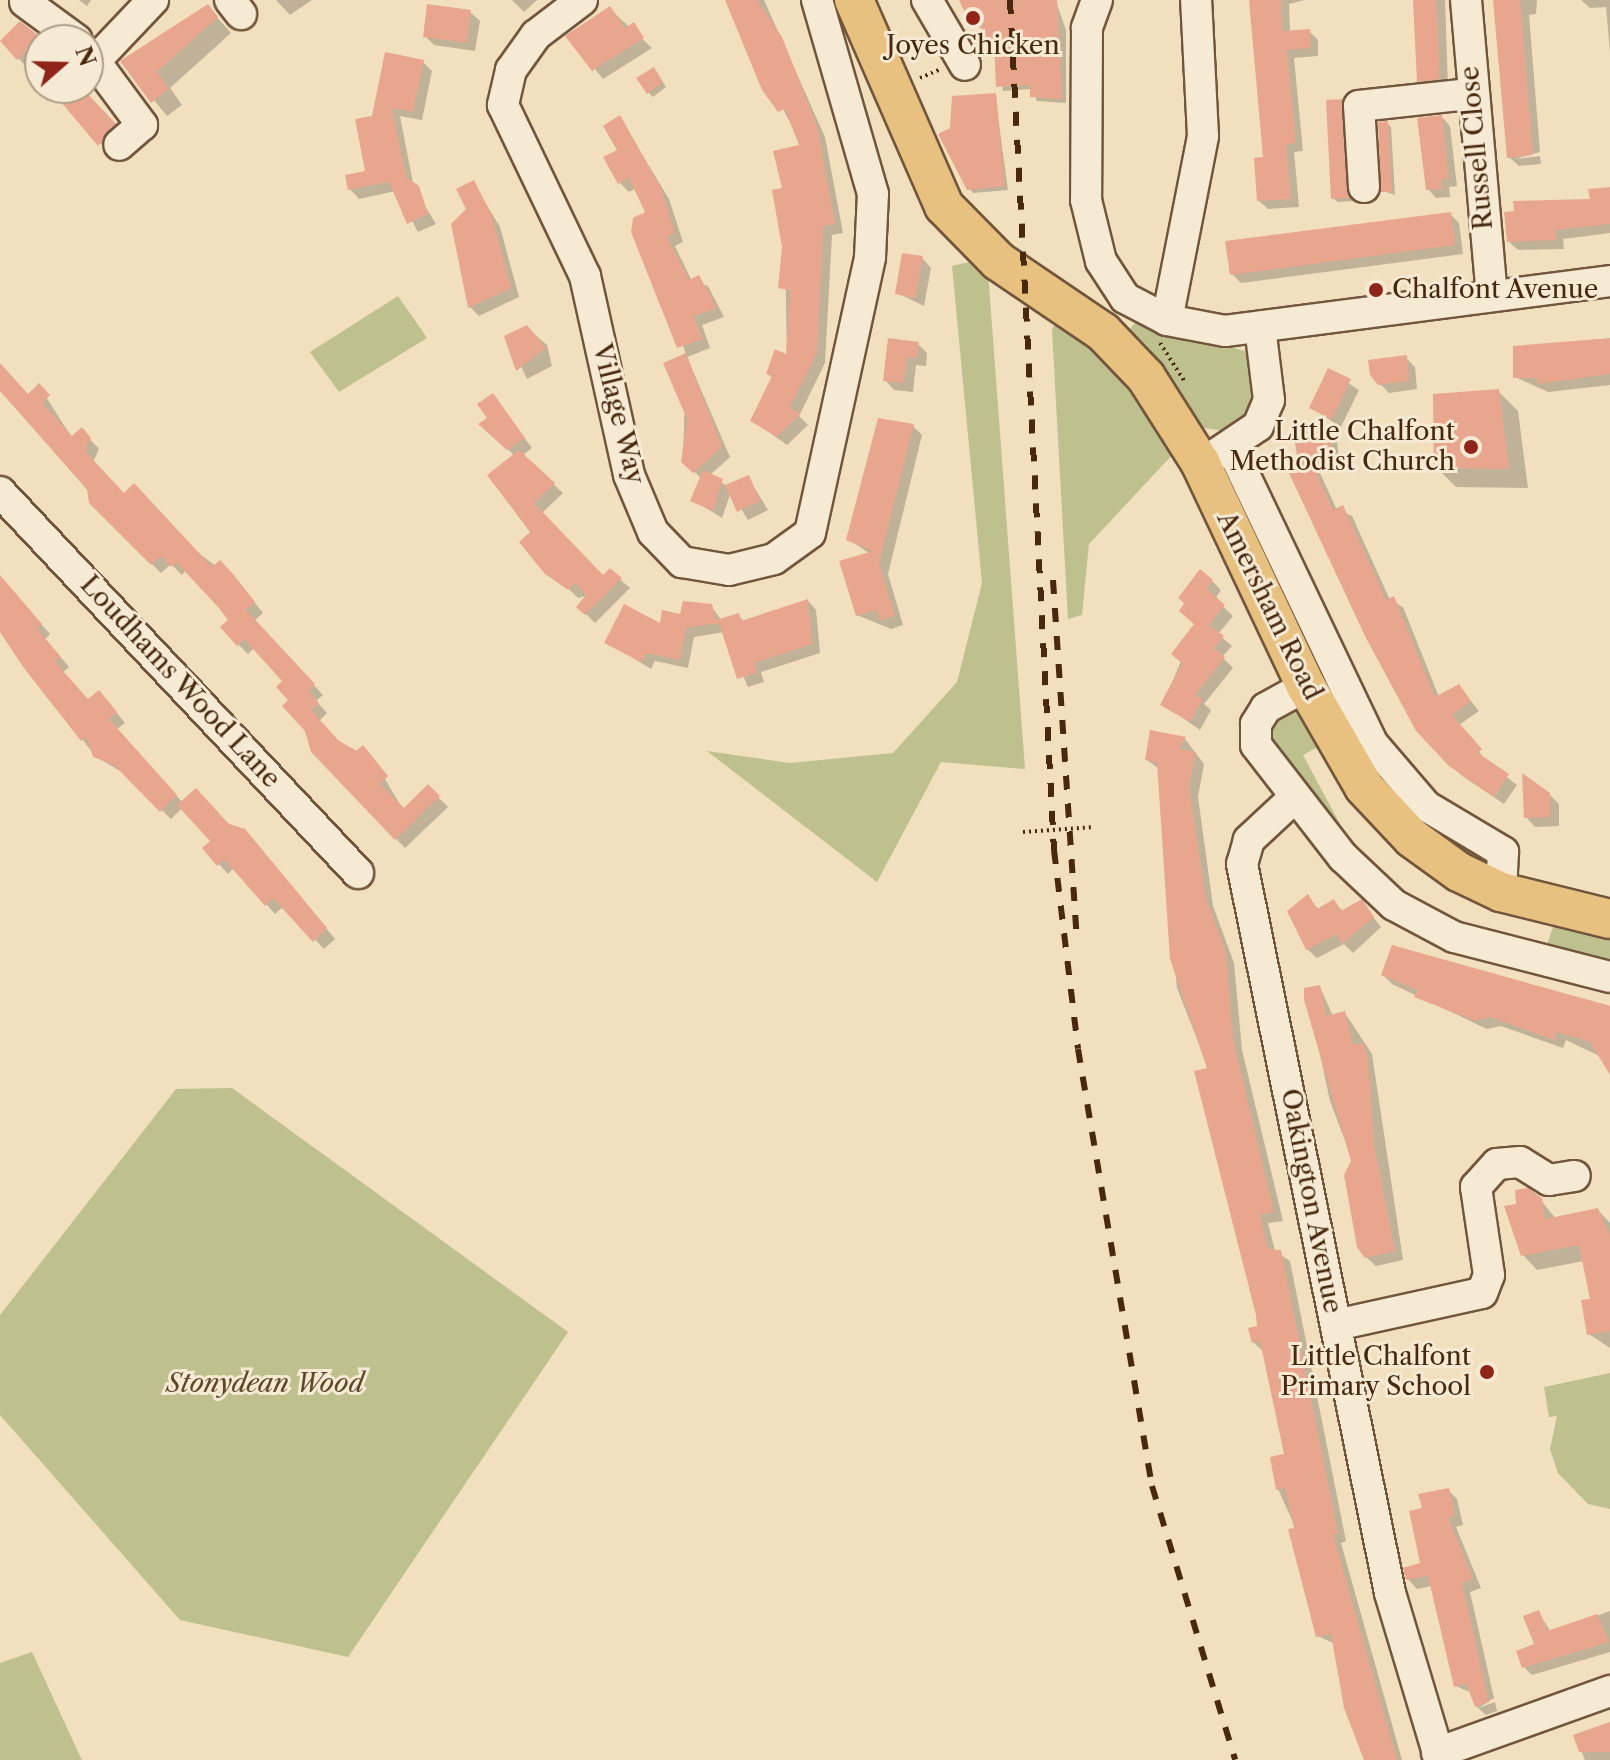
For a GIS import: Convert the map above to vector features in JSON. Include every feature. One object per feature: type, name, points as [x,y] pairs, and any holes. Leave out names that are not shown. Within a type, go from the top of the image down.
[{"type":"main road","name":"Amersham Road","points":[[854,0],[944,206],[998,261],[1103,332],[1216,455],[1306,686],[1364,787],[1412,838],[1501,892],[1610,919]]},
{"type":"street","points":[[104,47],[153,0]]},
{"type":"street","name":"Village Way","points":[[582,0],[536,35],[511,70],[503,105],[585,276],[629,475],[653,532],[682,562],[729,570],[774,559],[810,533],[870,257],[873,194],[817,0]]},
{"type":"street","points":[[927,0],[965,65]]},
{"type":"street","points":[[1097,0],[1087,28],[1086,200],[1101,261],[1125,298],[1167,320],[1225,331],[1441,316],[1492,296],[1610,281]]},
{"type":"street","points":[[1167,320],[1203,136],[1196,0]]},
{"type":"street","name":"Russell Close","points":[[1466,0],[1470,94],[1492,296]]},
{"type":"street","points":[[17,3],[46,24]]},
{"type":"street","points":[[104,73],[142,125],[119,145]]},
{"type":"street","points":[[1364,187],[1359,106],[1470,94]]},
{"type":"street","points":[[1216,455],[1258,426],[1269,400],[1260,327]]},
{"type":"street","name":"Amersham Road","points":[[1216,455],[1372,743],[1426,806],[1503,852],[1501,892]]},
{"type":"street","name":"Loudhams Wood Lane","points":[[0,492],[358,873]]},
{"type":"street","points":[[1306,686],[1266,708],[1256,724],[1256,745],[1294,798],[1394,905],[1454,937],[1610,977]]},
{"type":"street","name":"Oakington Avenue","points":[[1294,798],[1249,840],[1242,864],[1390,1593],[1439,1756]]},
{"type":"street","points":[[1336,1325],[1482,1293],[1489,1275],[1476,1187],[1497,1164],[1520,1162],[1549,1180],[1575,1176]]},
{"type":"street","points":[[1439,1756],[1610,1691]]},
{"type":"path","points":[[1023,832],[1095,827]]},
{"type":"green space","points":[[987,258],[1025,769],[941,762],[877,882],[707,751],[790,763],[893,753],[957,682],[982,583],[952,266]]},
{"type":"green space","points":[[398,296],[427,338],[339,392],[310,352]]},
{"type":"green space","points":[[1058,317],[1124,373],[1174,453],[1089,544],[1082,615],[1068,619],[1052,330]]},
{"type":"green space","points":[[1136,322],[1249,352],[1258,385],[1248,422],[1232,432],[1197,427],[1125,334]]},
{"type":"green space","points":[[1295,703],[1308,714],[1318,747],[1303,755],[1347,837],[1268,736],[1268,718]]},
{"type":"green space","points":[[1555,921],[1610,930],[1610,967],[1545,951]]},
{"type":"green space","name":"Stonydean Wood","points":[[232,1088],[568,1332],[348,1657],[180,1620],[0,1415],[0,1315],[176,1089]]},
{"type":"green space","points":[[1610,1373],[1610,1509],[1588,1504],[1558,1473],[1550,1449],[1557,1416],[1549,1417],[1544,1387]]},
{"type":"green space","points":[[32,1652],[82,1760],[0,1760],[0,1663]]},
{"type":"building","points":[[725,0],[757,0],[782,37],[817,126],[835,224],[823,226],[817,353],[790,407],[800,414],[777,437],[750,421],[772,376],[766,374],[775,349],[786,354],[790,290],[778,288],[782,247],[772,190],[782,188],[773,151],[799,145],[785,109],[778,112],[762,90]]},
{"type":"building","points":[[959,0],[1057,0],[1062,99],[1030,97],[1030,85],[996,87],[994,43],[983,45],[981,23],[972,28]]},
{"type":"building","points":[[1249,0],[1281,0],[1282,31],[1310,29],[1311,48],[1287,50],[1296,143],[1286,144],[1291,199],[1257,201],[1254,158],[1263,157]]},
{"type":"building","points":[[1413,0],[1436,0],[1440,79],[1417,82]]},
{"type":"building","points":[[1493,0],[1520,0],[1533,155],[1507,158]]},
{"type":"building","points":[[208,4],[218,17],[157,72],[169,89],[151,103],[120,61]]},
{"type":"building","points":[[427,4],[471,10],[467,43],[423,37]]},
{"type":"building","points":[[610,6],[625,28],[634,22],[644,38],[592,71],[565,36]]},
{"type":"building","points":[[20,21],[24,24],[24,53],[17,60],[0,41]]},
{"type":"building","points":[[385,52],[424,60],[413,112],[392,108],[406,177],[419,186],[428,214],[407,224],[389,182],[348,190],[345,175],[365,171],[355,119],[372,116]]},
{"type":"building","points":[[654,67],[663,82],[647,94],[636,78]]},
{"type":"building","points":[[996,93],[1005,186],[967,190],[938,134],[950,128],[952,96]]},
{"type":"building","points":[[1342,99],[1350,198],[1331,199],[1326,100]]},
{"type":"building","points":[[63,104],[97,104],[116,124],[98,146]]},
{"type":"building","points":[[620,115],[661,188],[675,233],[667,237],[689,280],[699,275],[717,308],[694,316],[703,339],[677,348],[631,232],[633,218],[645,212],[629,178],[618,184],[603,157],[617,150],[603,126]]},
{"type":"building","points":[[1442,115],[1449,179],[1442,179],[1442,189],[1426,190],[1417,118]]},
{"type":"building","points":[[1388,121],[1392,192],[1381,192],[1378,122]]},
{"type":"building","points":[[474,180],[492,216],[511,288],[468,308],[451,224],[466,209],[456,189]]},
{"type":"building","points":[[1610,187],[1610,224],[1555,230],[1556,240],[1507,242],[1504,212],[1514,211],[1513,201],[1590,199],[1588,189]]},
{"type":"building","points":[[1451,212],[1455,245],[1230,275],[1225,241]]},
{"type":"building","points":[[902,253],[923,256],[915,298],[895,294]]},
{"type":"building","points":[[527,325],[546,348],[516,371],[504,336]]},
{"type":"building","points":[[888,338],[919,342],[917,358],[907,357],[904,383],[883,381]]},
{"type":"building","points":[[1610,339],[1610,374],[1537,384],[1537,378],[1513,378],[1513,346]]},
{"type":"building","points":[[686,353],[722,447],[693,473],[681,462],[687,419],[663,363]]},
{"type":"building","points":[[1407,355],[1409,381],[1378,385],[1370,375],[1368,360]]},
{"type":"building","points":[[0,363],[28,394],[39,383],[50,395],[42,403],[72,436],[82,427],[91,438],[85,451],[124,493],[134,483],[212,567],[220,560],[233,574],[255,602],[246,610],[315,684],[308,691],[319,703],[311,710],[338,740],[356,751],[363,745],[388,776],[380,784],[404,808],[428,784],[440,796],[395,840],[311,752],[305,731],[282,706],[288,700],[276,687],[282,681],[244,639],[237,646],[220,627],[228,620],[219,608],[176,562],[171,567],[161,556],[151,565],[89,503],[87,489],[0,391]]},
{"type":"building","points":[[1328,368],[1351,379],[1332,419],[1309,408]]},
{"type":"building","name":"Little Chalfont Methodist Church","points":[[1499,389],[1509,469],[1434,468],[1433,394]]},
{"type":"building","points":[[493,393],[525,438],[507,450],[478,424],[487,418],[477,404]]},
{"type":"building","points":[[878,418],[914,424],[879,563],[895,616],[880,620],[877,610],[856,616],[839,561],[873,551],[846,540]]},
{"type":"building","points":[[1296,428],[1298,434],[1328,430],[1331,450],[1312,463],[1333,510],[1343,505],[1386,600],[1394,596],[1435,697],[1459,684],[1471,701],[1452,715],[1482,749],[1478,753],[1509,774],[1494,797],[1449,766],[1416,731],[1365,636],[1289,473],[1298,471]]},
{"type":"building","points":[[519,450],[555,483],[534,503],[603,575],[610,568],[622,578],[585,615],[576,607],[586,595],[575,583],[568,590],[545,574],[519,542],[530,532],[487,475]]},
{"type":"building","points":[[703,470],[723,479],[713,511],[690,501]]},
{"type":"building","points":[[749,475],[760,501],[737,512],[725,485]]},
{"type":"building","points":[[1200,569],[1213,580],[1207,589],[1225,605],[1209,625],[1224,636],[1214,648],[1225,657],[1195,695],[1203,699],[1190,722],[1160,705],[1182,663],[1171,654],[1194,624],[1179,611],[1184,603],[1178,598]]},
{"type":"building","points":[[0,575],[42,624],[37,629],[61,657],[55,662],[88,699],[99,690],[117,712],[109,719],[177,795],[160,812],[114,765],[93,757],[87,737],[81,741],[24,668],[0,632]]},
{"type":"building","points":[[808,599],[812,644],[754,663],[757,673],[737,679],[719,623],[686,628],[680,660],[646,653],[641,662],[604,643],[624,604],[660,623],[662,610],[680,614],[683,601],[712,604],[716,620],[739,613],[741,621]]},
{"type":"building","points":[[1150,730],[1186,737],[1179,749],[1196,752],[1189,786],[1205,895],[1226,953],[1233,1039],[1274,1212],[1260,1215],[1268,1249],[1281,1250],[1338,1533],[1333,1534],[1397,1760],[1364,1760],[1344,1708],[1331,1634],[1316,1637],[1288,1529],[1294,1528],[1285,1488],[1276,1490],[1270,1457],[1284,1454],[1260,1341],[1252,1343],[1248,1328],[1257,1326],[1256,1315],[1194,1071],[1207,1068],[1170,959],[1157,762],[1145,760]]},
{"type":"building","points":[[1522,773],[1550,793],[1550,817],[1524,818]]},
{"type":"building","points":[[196,788],[229,824],[245,829],[327,928],[313,942],[273,898],[265,906],[224,859],[217,866],[202,848],[210,841],[177,805]]},
{"type":"building","points":[[1308,894],[1317,909],[1334,899],[1341,911],[1362,899],[1374,917],[1342,944],[1337,934],[1306,950],[1287,911]]},
{"type":"building","points":[[1392,945],[1610,1006],[1610,1075],[1590,1042],[1557,1032],[1554,1040],[1490,1017],[1476,1021],[1414,997],[1417,990],[1381,975]]},
{"type":"building","points":[[1320,985],[1326,1016],[1345,1011],[1353,1045],[1363,1043],[1368,1057],[1374,1144],[1395,1251],[1365,1258],[1357,1247],[1344,1175],[1351,1161],[1304,1000],[1304,988]]},
{"type":"building","points":[[1528,1188],[1542,1198],[1545,1219],[1598,1208],[1610,1236],[1610,1331],[1587,1335],[1581,1300],[1590,1299],[1579,1245],[1521,1256],[1504,1206],[1516,1204],[1515,1190]]},
{"type":"building","points":[[1449,1488],[1455,1516],[1448,1518],[1473,1579],[1462,1583],[1489,1702],[1475,1707],[1466,1683],[1454,1687],[1428,1576],[1406,1580],[1403,1568],[1420,1563],[1409,1511],[1422,1508],[1418,1494]]},
{"type":"building","points":[[1539,1610],[1547,1631],[1597,1614],[1609,1642],[1522,1668],[1516,1651],[1534,1644],[1523,1616]]},
{"type":"building","points":[[1610,1722],[1610,1752],[1579,1752],[1573,1735]]},
{"type":"railway","points":[[1010,0],[1054,850],[1078,1049],[1152,1486],[1235,1760]]},
{"type":"railway","points":[[1053,580],[1077,939]]},
{"type":"place","name":"Joyes Chicken","points":[[973,18]]},
{"type":"place","name":"Chalfont Avenue","points":[[1376,290]]},
{"type":"place","name":"Little Chalfont Methodist Church","points":[[1471,447]]},
{"type":"place","name":"Little Chalfont Primary School","points":[[1487,1372]]}]
